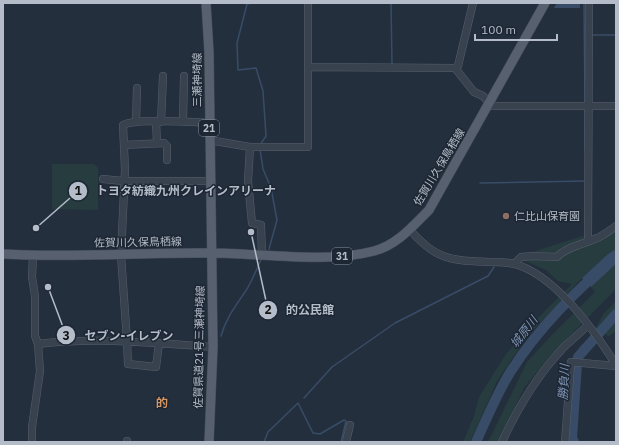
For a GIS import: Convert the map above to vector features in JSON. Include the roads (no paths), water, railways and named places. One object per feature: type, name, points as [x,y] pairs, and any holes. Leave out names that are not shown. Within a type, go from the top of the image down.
[{"type":"main road","name":"三瀬神埼線","points":[[206,3],[209,44],[211,253]]},
{"type":"main road","name":"佐賀川久保鳥栖線","points":[[3,254],[211,253],[308,257],[344,256],[375,251],[394,241],[410,230],[429,210],[545,3]]},
{"type":"main road","name":"佐賀県道21号三瀬神埼線","points":[[209,442],[213,347],[211,253]]},
{"type":"street","points":[[209,140],[257,147],[308,147],[308,3]]},
{"type":"street","points":[[455,68],[458,66],[473,3]]},
{"type":"street","points":[[588,241],[589,3]]},
{"type":"street","points":[[308,67],[455,68]]},
{"type":"street","points":[[455,68],[474,92],[483,96],[489,104],[496,106],[616,106]]},
{"type":"street","points":[[157,143],[164,76]]},
{"type":"street","points":[[183,121],[184,76]]},
{"type":"street","points":[[136,122],[137,88]]},
{"type":"street","points":[[159,343],[156,367],[128,364],[128,341],[121,254],[123,181],[125,170],[124,124],[136,122],[183,121],[209,123]]},
{"type":"street","points":[[124,145],[164,143],[166,144],[167,160]]},
{"type":"street","points":[[257,147],[248,181],[252,223],[260,225],[262,254]]},
{"type":"street","points":[[103,180],[210,181]]},
{"type":"street","points":[[514,264],[521,257],[532,256],[557,258],[560,253],[599,238],[616,226]]},
{"type":"street","points":[[410,230],[419,241],[441,256],[457,261],[514,264],[529,269],[557,289],[602,343],[616,366]]},
{"type":"street","points":[[32,442],[32,427],[40,371],[38,344],[35,336],[35,296],[32,277],[33,255]]},
{"type":"street","points":[[502,442],[520,406],[538,378],[566,346],[588,325]]},
{"type":"street","points":[[38,344],[97,340],[213,347]]},
{"type":"street","points":[[565,442],[571,362],[616,366]]},
{"type":"street","points":[[346,442],[350,425]]},
{"type":"water","points":[[557,3],[580,3],[580,8],[554,8]]},
{"type":"water","points":[[616,249],[616,264],[591,287],[582,278],[608,254]]},
{"type":"waterway","points":[[253,3],[247,4],[237,43],[238,70],[256,68],[263,91],[266,136],[260,145]]},
{"type":"waterway","points":[[391,3],[392,64]]},
{"type":"waterway","points":[[584,3],[585,104]]},
{"type":"waterway","points":[[592,35],[616,35]]},
{"type":"waterway","points":[[585,109],[585,150]]},
{"type":"waterway","points":[[260,149],[263,169],[271,188],[277,220],[269,249]]},
{"type":"waterway","points":[[480,183],[585,181]]},
{"type":"waterway","name":"城原川","points":[[476,442],[501,388],[511,371],[534,339],[559,310],[616,256]]},
{"type":"waterway","points":[[221,336],[228,318],[250,284],[261,260]]},
{"type":"waterway","points":[[304,398],[332,367],[395,323],[488,276],[494,267]]},
{"type":"waterway","name":"勝負川","points":[[574,442],[572,438],[578,357],[616,314]]},
{"type":"waterway","points":[[264,442],[268,432],[298,403],[313,433],[320,434],[344,420],[346,421],[341,442]]},
{"type":"place","name":"仁比山保育園","points":[[506,216]]},
{"type":"place","name":"トヨタ紡織九州クレインアリーナ","points":[[36,228]]},
{"type":"place","name":"的公民館","points":[[251,232]]},
{"type":"place","name":"セブン-イレブン","points":[[48,287]]},
{"type":"district","name":"的","points":[[162,403]]}]
